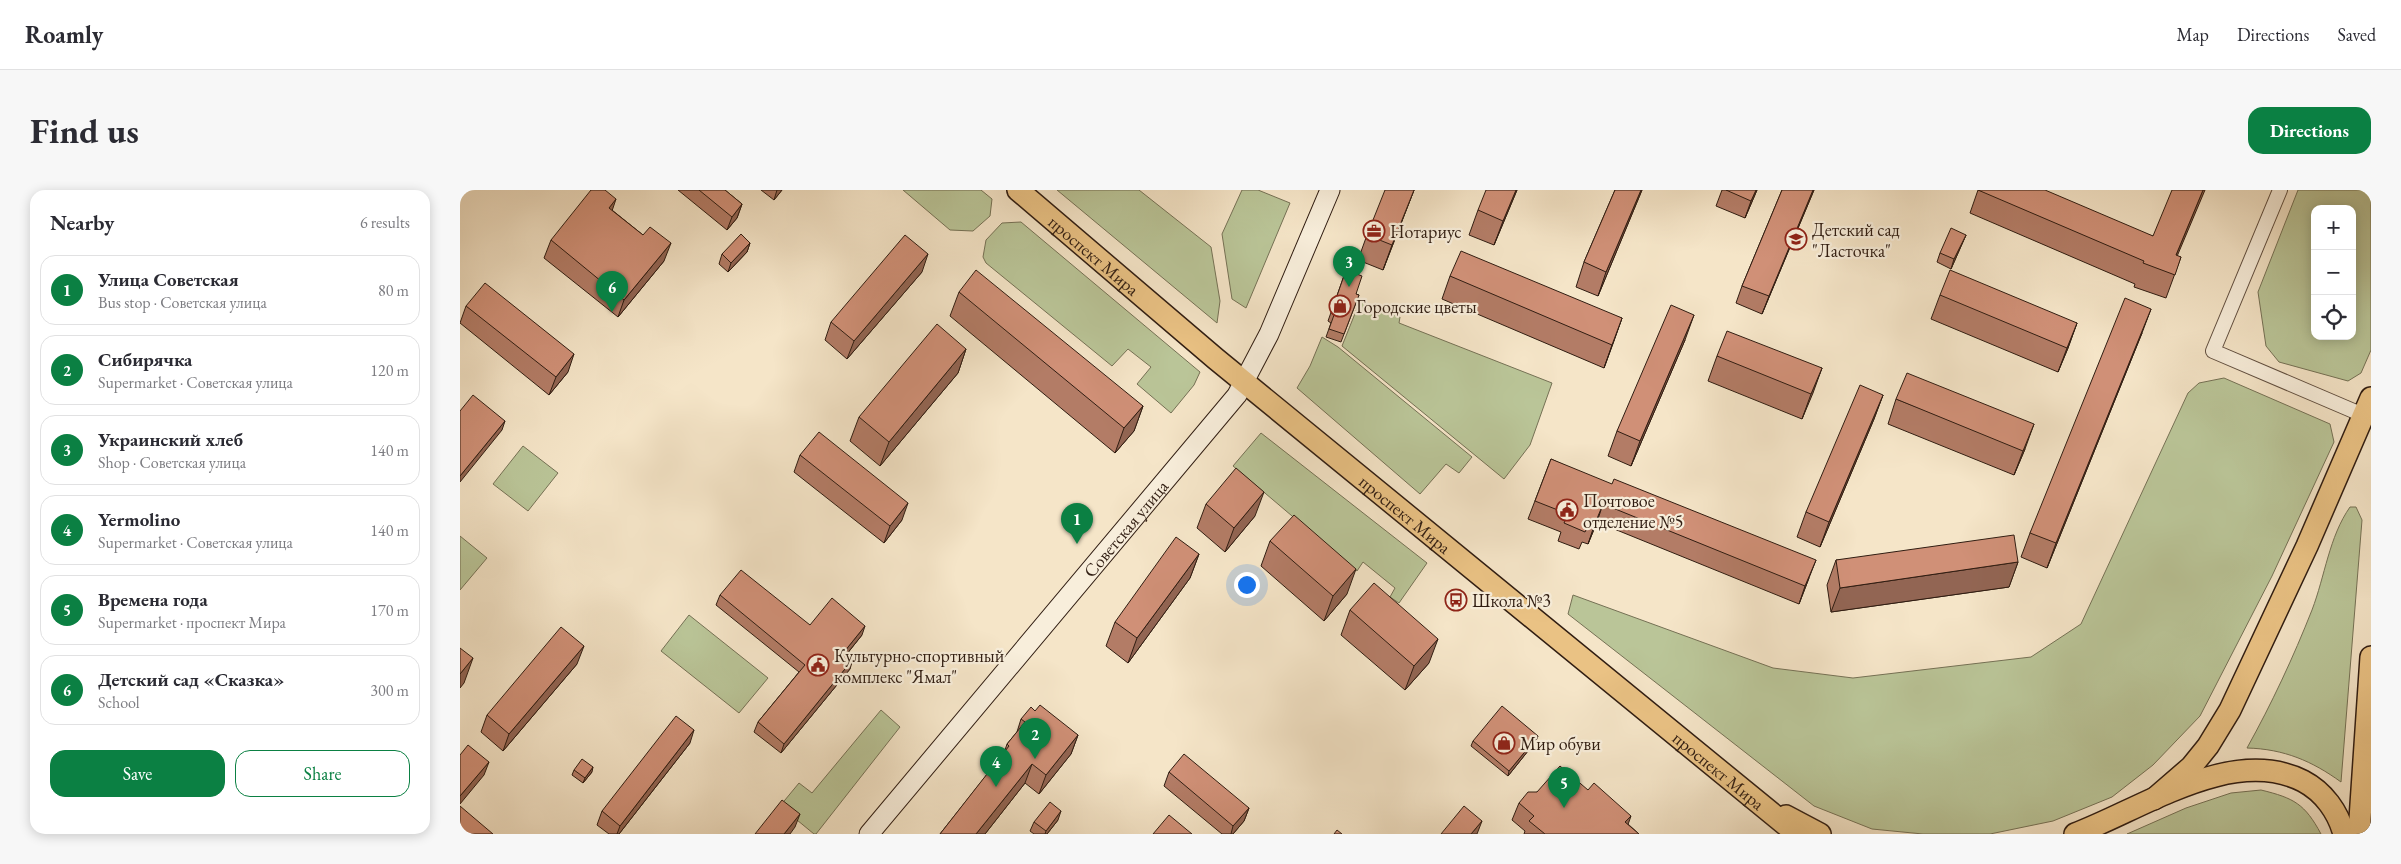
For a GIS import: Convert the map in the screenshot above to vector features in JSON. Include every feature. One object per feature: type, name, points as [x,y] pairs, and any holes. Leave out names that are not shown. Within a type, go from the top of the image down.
[{"type":"main road","name":"проспект Мира","points":[[1018,190],[1245,383],[1797,834]]},
{"type":"main road","name":"Советская улица","points":[[870,834],[1226,410],[1245,383],[1269,334],[1330,190]]},
{"type":"main road","points":[[2154,799],[2191,767],[2208,746],[2230,710],[2307,546],[2367,406]]},
{"type":"main road","points":[[2358,834],[2371,657]]},
{"type":"main road","points":[[2075,834],[2131,811],[2154,799],[2204,780],[2228,773],[2253,770],[2274,771],[2312,786],[2334,811],[2344,834]]},
{"type":"main road","points":[[1749,794],[1781,834]]},
{"type":"main road","points":[[1749,794],[1820,834]]},
{"type":"street","points":[[2280,190],[2213,351],[2367,406]]},
{"type":"green space","points":[[903,190],[981,190],[992,199],[990,216],[973,231],[950,230]]},
{"type":"green space","points":[[1057,190],[1139,190],[1211,247],[1220,301],[1217,323]]},
{"type":"green space","points":[[1242,190],[1258,190],[1290,203],[1246,308],[1232,299],[1222,234]]},
{"type":"green space","points":[[2298,190],[2371,190],[2371,350],[2361,373],[2348,381],[2279,362],[2266,346],[2258,292]]},
{"type":"green space","points":[[1021,222],[1200,372],[1194,385],[1171,413],[1137,384],[1151,367],[1128,349],[1112,366],[986,263],[983,257],[986,240],[1002,223]]},
{"type":"green space","points":[[1360,301],[1400,317],[1399,323],[1552,383],[1530,445],[1504,479],[1342,346]]},
{"type":"green space","points":[[1322,337],[1338,347],[1472,457],[1459,473],[1446,464],[1420,494],[1297,388],[1310,366]]},
{"type":"green space","points":[[2224,378],[2330,424],[2334,442],[2272,576],[2200,716],[2153,765],[2112,797],[2053,821],[1990,834],[1923,834],[1872,829],[1814,806],[1568,614],[1573,595],[1773,668],[1853,678],[2031,657],[2081,624],[2188,393],[2199,383]]},
{"type":"green space","points":[[1261,433],[1427,563],[1399,603],[1390,597],[1395,588],[1363,562],[1357,571],[1233,466]]},
{"type":"green space","points":[[523,446],[558,473],[528,511],[493,484]]},
{"type":"green space","points":[[2350,507],[2356,507],[2362,520],[2341,782],[2308,762],[2297,758],[2273,751],[2247,748],[2274,697],[2312,610],[2332,544]]},
{"type":"green space","points":[[460,536],[487,558],[460,590]]},
{"type":"green space","points":[[689,615],[768,678],[739,713],[661,651]]},
{"type":"green space","points":[[881,710],[900,727],[816,834],[814,834],[780,806],[799,783],[812,793]]},
{"type":"green space","points":[[2261,790],[2282,796],[2304,809],[2321,834],[2127,834],[2186,808],[2231,793]]},
{"type":"building","points":[[591,190],[605,190],[616,199],[609,208],[643,235],[650,227],[671,243],[624,300],[551,240]]},
{"type":"building","points":[[699,190],[725,190],[742,204],[732,217]]},
{"type":"building","points":[[1385,190],[1414,190],[1392,245],[1367,235]]},
{"type":"building","points":[[1486,190],[1516,190],[1503,221],[1478,210]]},
{"type":"building","points":[[1615,190],[1641,190],[1606,272],[1584,262]]},
{"type":"building","points":[[1726,190],[1756,190],[1751,201]]},
{"type":"building","points":[[1782,190],[1813,190],[1769,296],[1742,286]]},
{"type":"building","points":[[1978,190],[2045,190],[2153,236],[2172,190],[2203,190],[2176,255],[2181,257],[2175,275],[2143,263],[2144,261]]},
{"type":"building","points":[[1951,228],[1966,235],[1954,259],[1940,253]]},
{"type":"building","points":[[741,234],[750,243],[731,263],[722,254]]},
{"type":"building","points":[[905,235],[928,254],[854,341],[831,322]]},
{"type":"building","points":[[1461,251],[1622,318],[1612,345],[1450,276]]},
{"type":"building","points":[[976,270],[1143,406],[1124,428],[959,292]]},
{"type":"building","points":[[1346,270],[1362,276],[1356,294],[1359,295],[1344,334],[1329,329],[1334,315],[1331,313]]},
{"type":"building","points":[[1950,270],[2077,323],[2067,348],[1940,295]]},
{"type":"building","points":[[485,283],[574,354],[556,377],[466,306]]},
{"type":"building","points":[[2125,298],[2151,309],[2056,543],[2030,533]]},
{"type":"building","points":[[1671,305],[1694,315],[1640,441],[1617,431]]},
{"type":"building","points":[[937,324],[966,349],[889,442],[859,417]]},
{"type":"building","points":[[1727,331],[1822,368],[1811,394],[1717,356]]},
{"type":"building","points":[[1907,373],[2034,424],[2023,451],[1896,399]]},
{"type":"building","points":[[1860,385],[1883,395],[1829,522],[1806,512]]},
{"type":"building","points":[[473,395],[505,421],[460,476],[460,411]]},
{"type":"building","points":[[819,432],[908,503],[890,526],[800,455]]},
{"type":"building","points":[[1551,459],[1612,484],[1614,479],[1816,560],[1805,586],[1603,504],[1594,526],[1589,524],[1585,532],[1564,523],[1568,514],[1535,501]]},
{"type":"building","points":[[1236,468],[1264,492],[1234,528],[1206,504]]},
{"type":"building","points":[[1294,515],[1356,569],[1333,596],[1270,541]]},
{"type":"building","points":[[2014,535],[2018,562],[1840,588],[1836,560]]},
{"type":"building","points":[[1176,537],[1199,554],[1137,638],[1115,622]]},
{"type":"building","name":"Культурно-спортивный комплекс \"Ямал\"","points":[[741,570],[810,625],[832,598],[865,626],[844,652],[853,659],[784,744],[758,722],[805,665],[720,595]]},
{"type":"building","points":[[1374,583],[1438,639],[1414,666],[1350,610]]},
{"type":"building","points":[[561,627],[584,646],[509,734],[487,715]]},
{"type":"building","points":[[460,648],[473,658],[460,674]]},
{"type":"building","points":[[1040,705],[1078,735],[1046,775],[1032,764],[976,834],[940,834],[1009,746],[1007,744],[1025,722],[1021,719],[1031,707],[1035,711]]},
{"type":"building","name":"Мир обуви","points":[[1502,706],[1538,736],[1509,771],[1473,741]]},
{"type":"building","points":[[676,716],[694,730],[620,826],[602,811]]},
{"type":"building","points":[[468,745],[489,762],[460,796],[460,755]]},
{"type":"building","points":[[1184,754],[1249,808],[1233,826],[1169,772]]},
{"type":"building","points":[[582,759],[593,767],[585,778],[574,770]]},
{"type":"building","points":[[1560,766],[1588,790],[1594,783],[1631,816],[1625,822],[1639,834],[1545,834],[1529,821],[1534,816],[1519,803],[1528,792],[1537,792]]},
{"type":"building","points":[[782,800],[800,814],[784,834],[755,834]]},
{"type":"building","points":[[1050,802],[1061,811],[1046,831],[1034,822]]},
{"type":"building","points":[[460,806],[493,834],[460,834]]},
{"type":"building","points":[[1464,806],[1482,821],[1471,834],[1441,834]]},
{"type":"building","points":[[1169,815],[1192,834],[1153,834]]},
{"type":"building","points":[[1337,830],[1342,834],[1334,834]]},
{"type":"place","name":"Нотариус","points":[[1374,231]]},
{"type":"place","name":"Детский сад \"Ласточка\"","points":[[1796,239]]},
{"type":"place","name":"Украинский хлеб","points":[[1349,287]]},
{"type":"place","name":"Городские цветы","points":[[1340,306]]},
{"type":"place","name":"Детский сад «Сказка»","points":[[612,312]]},
{"type":"place","name":"Почтовое отделение №5","points":[[1567,510]]},
{"type":"place","name":"Улица Советская","points":[[1077,544]]},
{"type":"place","name":"Школа №3","points":[[1456,600]]},
{"type":"place","name":"Культурно-спортивный комплекс \"Ямал\"","points":[[818,665]]},
{"type":"place","name":"Мир обуви","points":[[1504,743]]},
{"type":"place","name":"Сибирячка","points":[[1035,759]]},
{"type":"place","name":"Yermolino","points":[[996,787]]},
{"type":"place","name":"Времена года","points":[[1564,808]]}]
